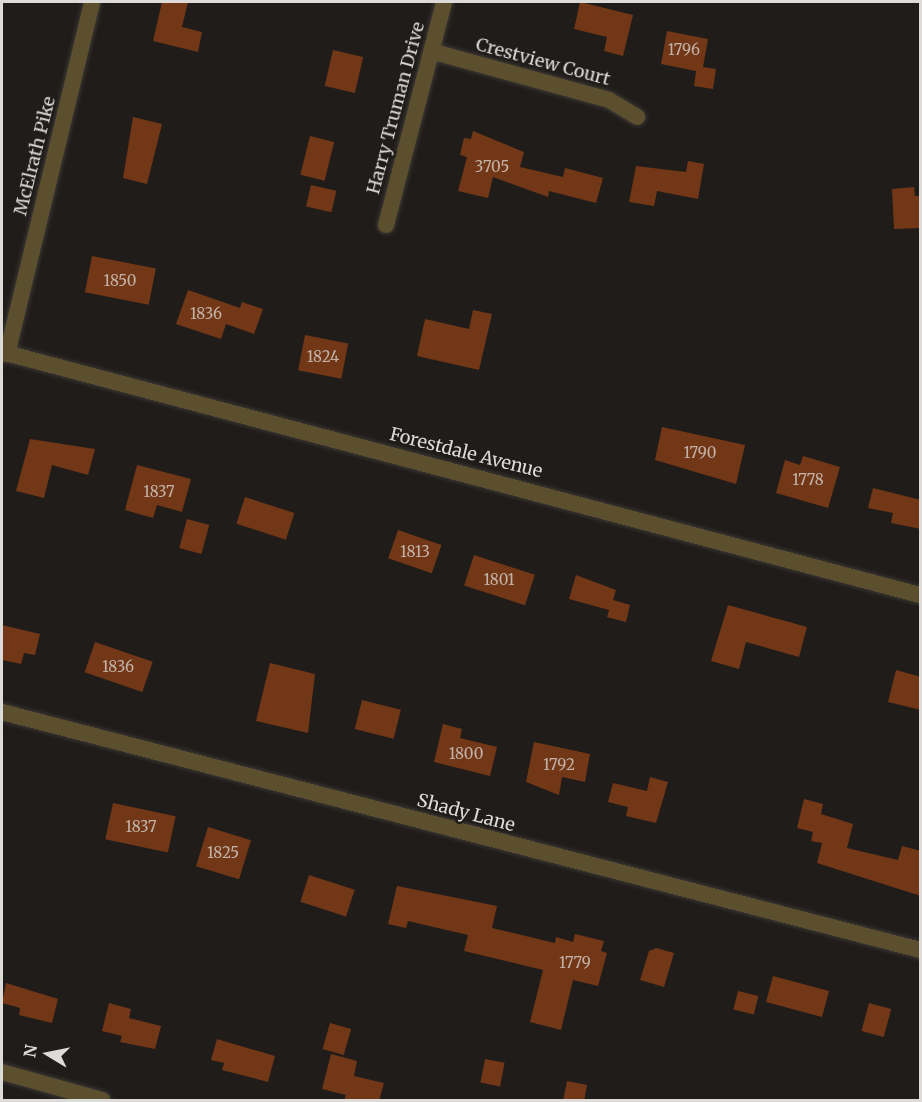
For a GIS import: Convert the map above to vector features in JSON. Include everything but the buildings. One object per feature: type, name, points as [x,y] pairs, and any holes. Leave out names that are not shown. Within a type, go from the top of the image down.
[{"type":"street","name":"McElrath Pike","points":[[4,353],[92,2]]},
{"type":"street","name":"Harry Truman Drive","points":[[386,225],[434,52],[444,2]]},
{"type":"street","name":"Crestview Court","points":[[434,52],[609,100],[637,117]]},
{"type":"street","name":"Forestdale Avenue","points":[[4,353],[921,595]]},
{"type":"street","name":"Shady Lane","points":[[2,712],[921,950]]},
{"type":"street","points":[[2,1072],[102,1101]]}]
